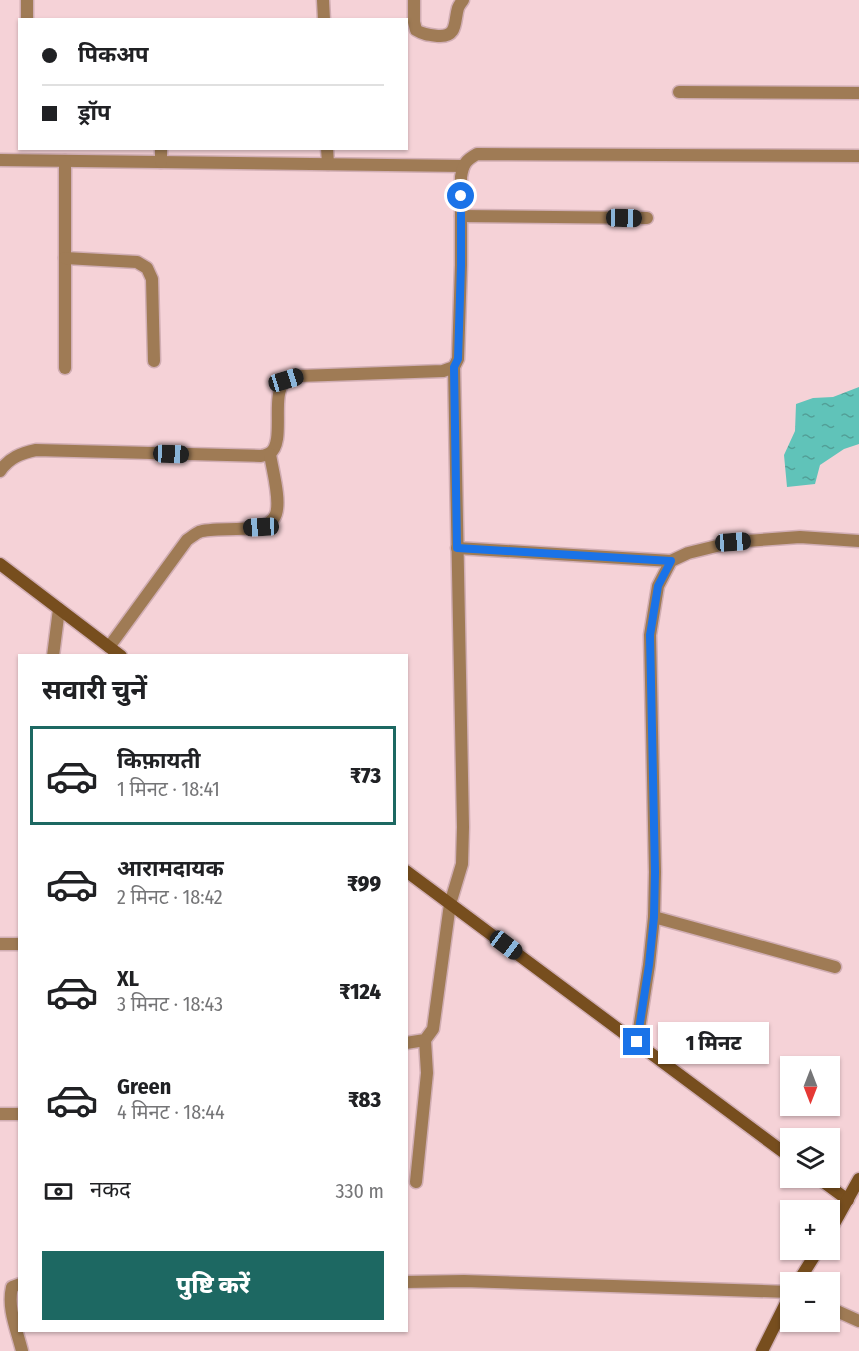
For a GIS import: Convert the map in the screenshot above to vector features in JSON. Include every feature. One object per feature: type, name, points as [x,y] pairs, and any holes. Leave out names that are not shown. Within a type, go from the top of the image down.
[{"type":"street","points":[[27,0],[27,18]]},
{"type":"street","points":[[323,0],[324,18]]},
{"type":"street","points":[[414,0],[416,30],[424,35],[444,36],[451,33],[456,25],[458,9],[463,0]]},
{"type":"street","points":[[679,92],[859,93]]},
{"type":"street","points":[[161,150],[161,162]]},
{"type":"street","points":[[327,150],[327,164]]},
{"type":"street","points":[[416,1182],[427,1073],[425,1040],[433,1029],[450,904],[462,864],[454,367],[458,359],[463,166],[468,159],[477,154],[859,156]]},
{"type":"street","points":[[0,160],[463,166]]},
{"type":"street","points":[[64,161],[64,368]]},
{"type":"street","points":[[461,216],[647,218]]},
{"type":"street","points":[[64,258],[137,262],[147,268],[152,279],[154,360]]},
{"type":"street","points":[[0,471],[5,464],[21,453],[36,450],[261,456],[270,454],[277,437],[279,390],[286,380],[299,376],[444,371],[454,367]]},
{"type":"street","points":[[109,646],[187,540],[198,532],[261,527],[272,522],[277,513],[277,498],[270,454]]},
{"type":"street","points":[[457,548],[671,561],[688,553],[733,542],[800,537],[859,541]]},
{"type":"street","points":[[637,1042],[654,917],[650,635],[658,586],[671,561]]},
{"type":"street","points":[[0,564],[119,654]]},
{"type":"street","points":[[53,654],[59,609]]},
{"type":"street","points":[[408,872],[780,1149]]},
{"type":"street","points":[[654,917],[835,967]]},
{"type":"street","points":[[0,944],[18,944]]},
{"type":"street","points":[[408,1043],[425,1040]]},
{"type":"street","points":[[0,1114],[18,1114]]},
{"type":"street","points":[[840,1214],[859,1179]]},
{"type":"street","points":[[832,1188],[848,1200]]},
{"type":"street","points":[[408,1281],[475,1281],[780,1294]]},
{"type":"street","points":[[18,1285],[12,1287],[10,1297],[22,1351]]},
{"type":"street","points":[[840,1312],[859,1321]]},
{"type":"street","points":[[762,1351],[780,1314]]},
{"type":"water","points":[[859,387],[859,444],[844,449],[820,465],[815,484],[787,487],[784,455],[795,431],[796,404],[813,398],[833,397]]},
{"type":"route","points":[[461,196],[458,359],[454,367],[457,548],[671,561],[658,586],[650,635],[654,917],[637,1042]]}]
